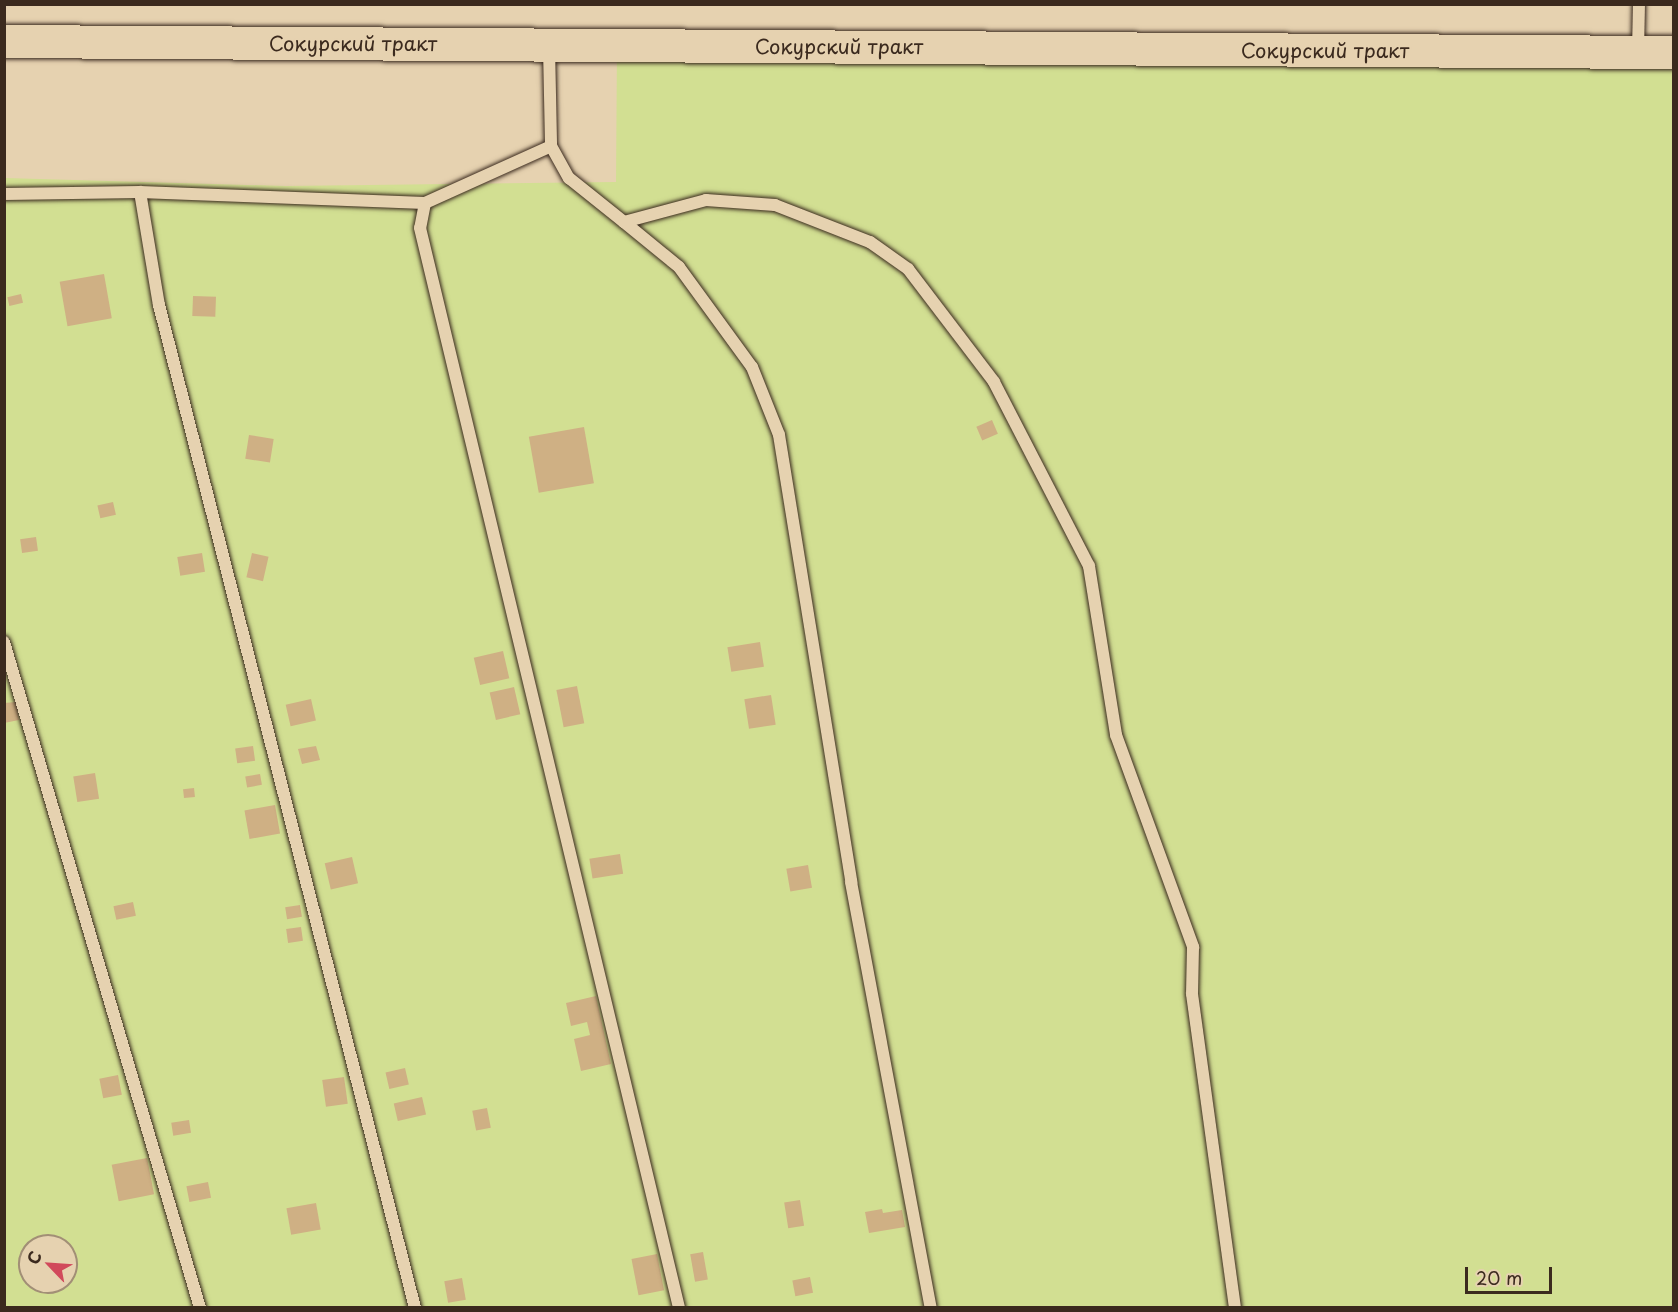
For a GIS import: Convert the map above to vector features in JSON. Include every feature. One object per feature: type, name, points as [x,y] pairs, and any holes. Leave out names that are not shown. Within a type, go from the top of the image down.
[{"type":"street","name":"Сокурский тракт","points":[[4,41],[1674,52]]},
{"type":"lane","points":[[1638,52],[1639,4]]},
{"type":"lane","points":[[549,44],[551,146],[569,178],[679,267],[752,367],[779,435],[851,882],[932,1308]]},
{"type":"lane","points":[[4,194],[140,192],[425,203],[551,146]]},
{"type":"lane","points":[[140,192],[159,305],[415,1308]]},
{"type":"lane","points":[[624,222],[706,200],[775,205],[870,242],[908,269],[994,382],[1089,566],[1116,735],[1193,947],[1192,994],[1235,1308]]},
{"type":"lane","points":[[425,203],[420,228],[679,1308]]},
{"type":"lane","points":[[4,642],[200,1308]]},
{"type":"green space","points":[[617,44],[1673,52],[1673,1307],[5,1308],[5,178],[286,186],[616,182]]},
{"type":"building","points":[[104,274],[112,318],[67,326],[60,282]]},
{"type":"building","points":[[21,294],[23,303],[9,306],[7,297]]},
{"type":"building","points":[[193,296],[216,297],[215,317],[192,316]]},
{"type":"building","points":[[992,420],[998,434],[982,440],[976,427]]},
{"type":"building","points":[[584,427],[594,483],[539,493],[529,437]]},
{"type":"building","points":[[249,435],[274,439],[270,463],[245,459]]},
{"type":"building","points":[[113,502],[116,515],[100,518],[97,506]]},
{"type":"building","points":[[36,537],[38,551],[22,553],[20,539]]},
{"type":"building","points":[[202,553],[205,572],[180,576],[177,557]]},
{"type":"building","points":[[252,553],[269,557],[263,581],[246,577]]},
{"type":"building","points":[[760,642],[764,667],[731,672],[727,647]]},
{"type":"building","points":[[503,651],[509,678],[480,685],[474,658]]},
{"type":"building","points":[[577,686],[584,723],[564,727],[556,690]]},
{"type":"building","points":[[514,687],[520,714],[496,720],[490,693]]},
{"type":"building","points":[[771,695],[776,725],[749,729],[744,699]]},
{"type":"building","points":[[311,699],[316,720],[291,726],[286,705]]},
{"type":"building","points":[[16,702],[19,720],[4,723],[4,703]]},
{"type":"building","points":[[253,746],[255,761],[237,763],[235,749]]},
{"type":"building","points":[[316,746],[320,760],[302,764],[298,749]]},
{"type":"building","points":[[95,773],[99,799],[77,802],[73,776]]},
{"type":"building","points":[[260,774],[262,785],[247,787],[245,777]]},
{"type":"building","points":[[194,788],[195,797],[184,798],[183,789]]},
{"type":"building","points":[[275,805],[280,834],[250,839],[244,810]]},
{"type":"building","points":[[620,854],[623,874],[593,879],[589,859]]},
{"type":"building","points":[[352,857],[358,883],[331,890],[325,863]]},
{"type":"building","points":[[808,865],[812,888],[790,891],[786,869]]},
{"type":"building","points":[[133,902],[136,916],[116,920],[113,906]]},
{"type":"building","points":[[300,905],[302,917],[287,919],[285,907]]},
{"type":"building","points":[[301,927],[303,941],[288,943],[286,929]]},
{"type":"building","points":[[596,996],[611,1064],[581,1071],[574,1039],[590,1035],[587,1022],[571,1026],[566,1003]]},
{"type":"building","points":[[405,1068],[409,1085],[389,1089],[386,1072]]},
{"type":"building","points":[[118,1075],[122,1095],[103,1098],[99,1079]]},
{"type":"building","points":[[344,1077],[348,1104],[326,1107],[322,1080]]},
{"type":"building","points":[[422,1097],[426,1115],[398,1121],[394,1104]]},
{"type":"building","points":[[487,1108],[491,1128],[476,1130],[472,1111]]},
{"type":"building","points":[[189,1120],[191,1133],[173,1136],[171,1123]]},
{"type":"building","points":[[147,1158],[154,1194],[119,1201],[112,1165]]},
{"type":"building","points":[[208,1182],[211,1198],[189,1202],[186,1186]]},
{"type":"building","points":[[800,1200],[804,1226],[788,1228],[784,1203]]},
{"type":"building","points":[[316,1203],[321,1230],[291,1235],[286,1208]]},
{"type":"building","points":[[882,1209],[883,1213],[902,1210],[905,1227],[869,1233],[865,1212]]},
{"type":"building","points":[[703,1252],[708,1280],[695,1282],[690,1254]]},
{"type":"building","points":[[657,1254],[664,1290],[639,1295],[631,1259]]},
{"type":"building","points":[[810,1277],[813,1293],[795,1296],[792,1280]]},
{"type":"building","points":[[462,1278],[466,1300],[448,1303],[444,1281]]}]
